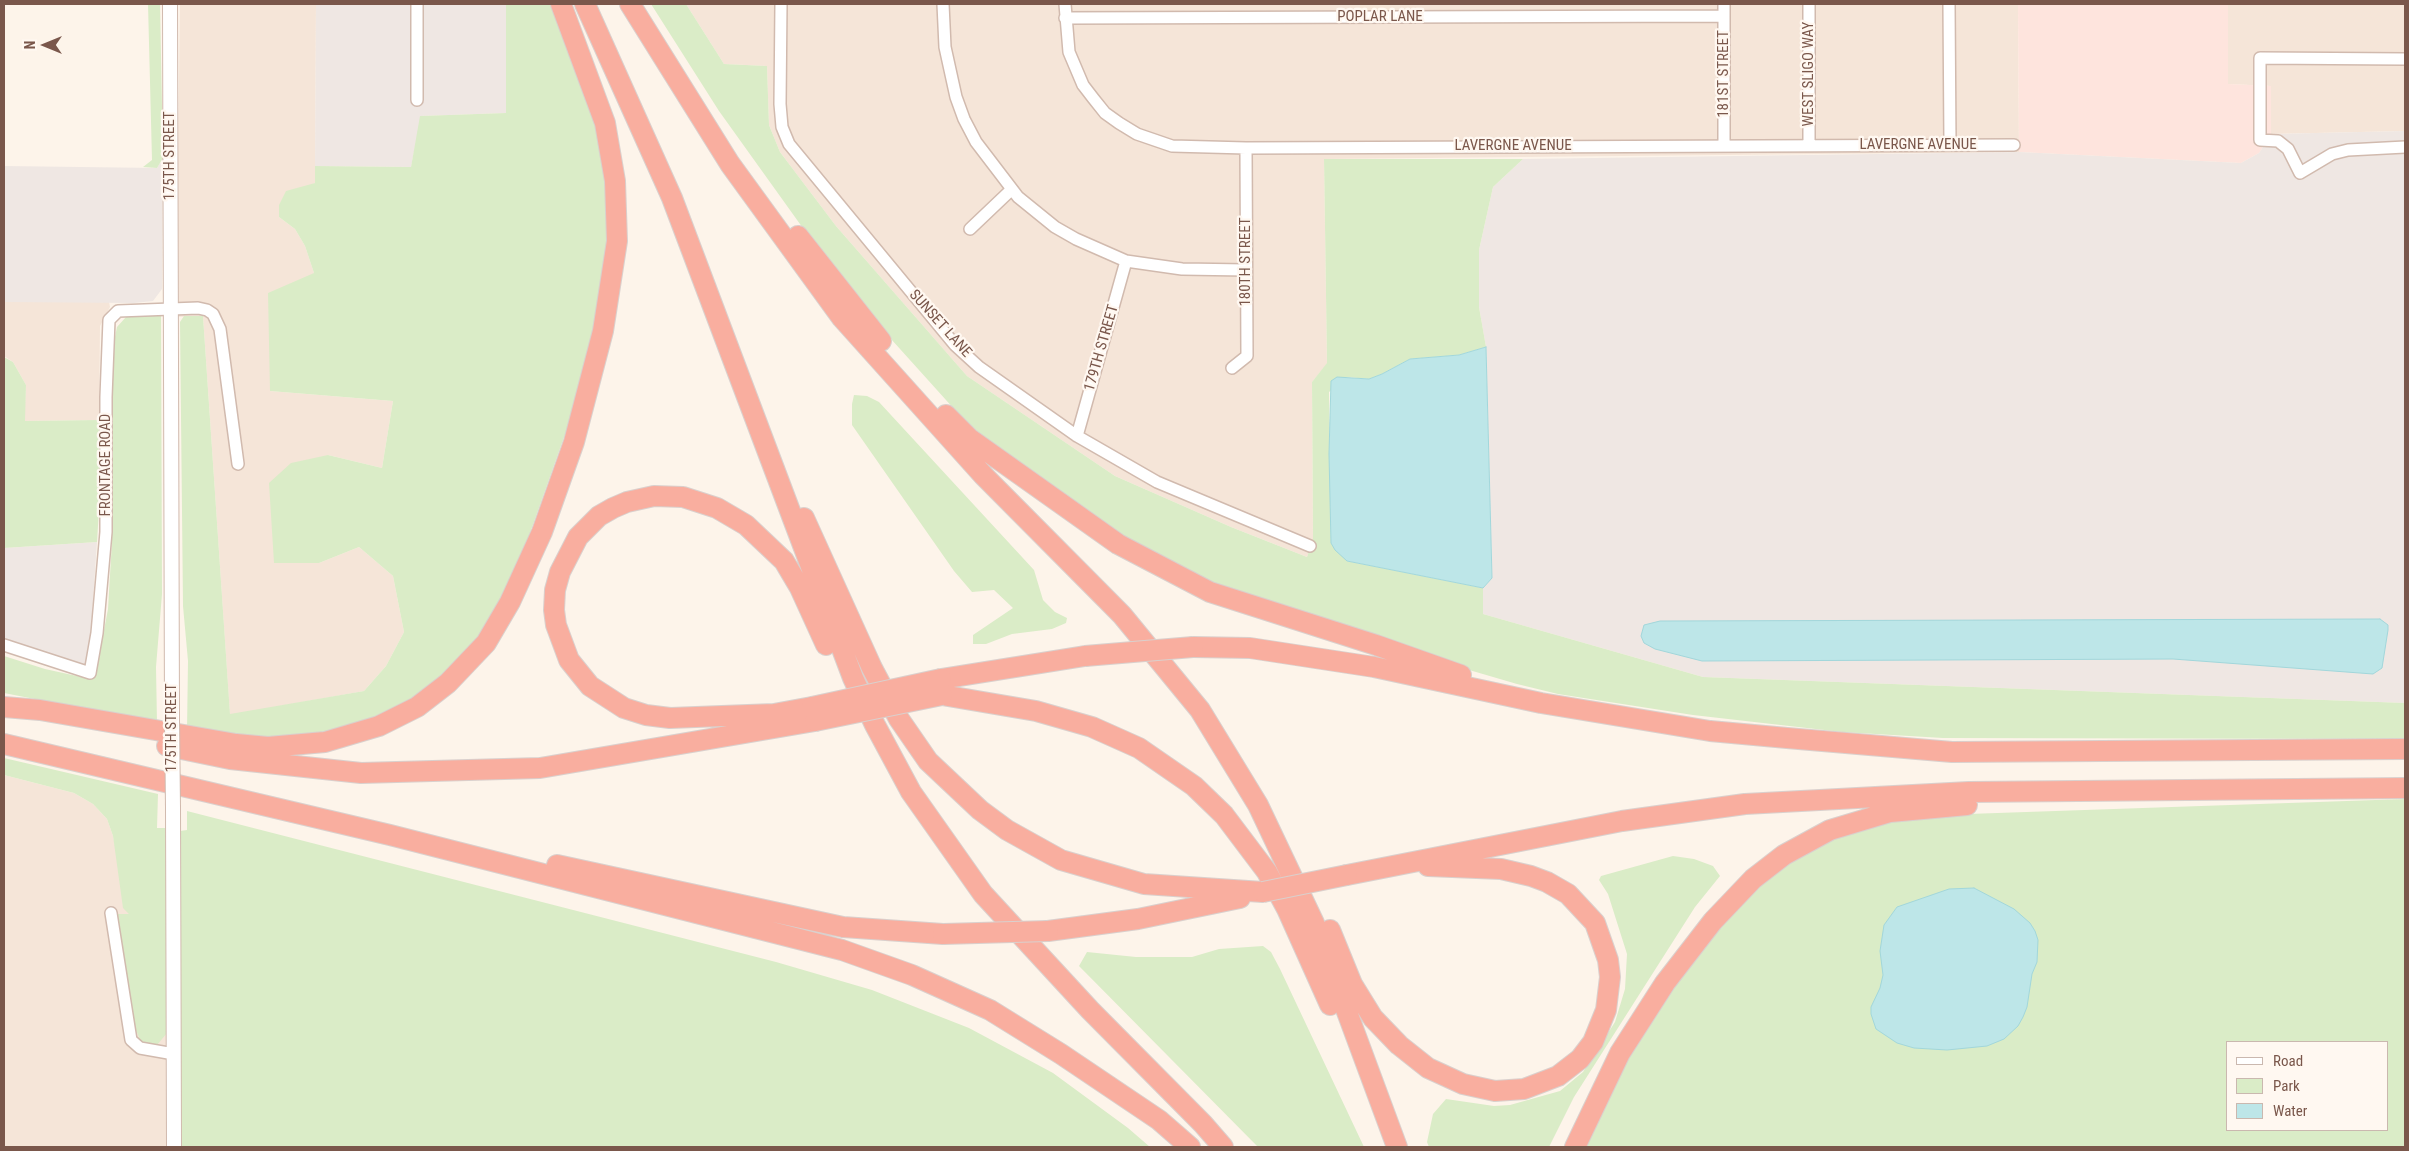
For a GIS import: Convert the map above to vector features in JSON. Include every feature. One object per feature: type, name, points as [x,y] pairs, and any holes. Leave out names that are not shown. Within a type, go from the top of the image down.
[{"type":"highway","points":[[4,707],[40,710],[236,744],[268,747],[325,742],[379,726],[417,707],[448,684],[486,643],[510,602],[542,532],[571,451],[603,331],[616,241],[615,181],[605,123],[561,4]]},
{"type":"highway","points":[[584,4],[672,198],[772,468],[853,678],[874,725],[911,792],[983,894],[1090,1010],[1203,1124],[1223,1147]]},
{"type":"highway","points":[[630,4],[730,164],[842,318],[983,475],[1122,615],[1200,710],[1258,805],[1295,855],[1361,1000],[1385,1032],[1412,1057],[1428,1068],[1463,1084],[1495,1091],[1536,1085],[1558,1076],[1580,1059],[1600,1029],[1606,1010],[1610,977],[1601,936],[1595,924],[1577,902],[1554,885],[1517,872],[1501,869],[1398,864]]},
{"type":"highway","points":[[653,43],[679,65],[709,112],[777,208],[868,327],[913,379],[970,439],[1118,544],[1210,592],[1376,645],[1541,703]]},
{"type":"highway","points":[[772,468],[798,504],[872,668],[899,719],[928,761],[950,784],[1007,830],[1061,860],[1144,884],[1217,896]]},
{"type":"highway","points":[[814,714],[670,718],[646,715],[624,708],[590,686],[569,660],[559,634],[554,610],[555,590],[560,572],[567,555],[588,526],[599,516],[627,502],[668,495],[707,504],[746,524],[770,546],[793,574],[880,758],[911,792]]},
{"type":"highway","points":[[4,711],[230,759],[361,773],[540,768],[814,714],[1085,656],[1193,647],[1250,648],[1374,667],[1541,703],[1710,732],[1952,752],[2405,749]]},
{"type":"highway","points":[[941,687],[1036,710],[1092,727],[1145,752],[1194,786],[1228,821],[1267,872],[1287,908],[1358,1067],[1379,1100]]},
{"type":"highway","points":[[449,771],[611,745],[774,714]]},
{"type":"highway","points":[[4,744],[390,835],[842,950],[912,975],[990,1010],[1061,1054],[1159,1120],[1190,1147]]},
{"type":"highway","points":[[390,835],[538,861],[843,926],[943,934],[1048,930],[1138,920],[1217,896],[1263,892],[1346,874],[1622,821],[1746,804],[1969,792],[2405,788]]},
{"type":"highway","points":[[1575,1147],[1620,1053],[1665,983],[1713,921],[1754,879],[1784,855],[1830,830],[1890,812],[2140,791]]},
{"type":"highway","points":[[1258,805],[1314,923],[1397,1147]]},
{"type":"street","name":"175TH STREET","points":[[170,4],[174,1147]]},
{"type":"street","points":[[417,4],[417,100]]},
{"type":"street","name":"SUNSET LANE","points":[[781,4],[781,119],[785,135],[793,151],[955,345],[979,367],[1077,436],[1156,482],[1310,546]]},
{"type":"street","points":[[943,4],[945,46],[956,97],[976,142],[1011,190],[1055,227],[1086,244],[1126,261],[1182,269],[1246,270]]},
{"type":"street","points":[[1065,4],[1065,18]]},
{"type":"street","name":"181ST STREET","points":[[1724,4],[1724,145]]},
{"type":"street","name":"WEST SLIGO WAY","points":[[1809,4],[1809,145]]},
{"type":"street","points":[[1950,4],[1950,145]]},
{"type":"street","name":"POPLAR LANE","points":[[1065,18],[1724,16]]},
{"type":"street","name":"LAVERGNE AVENUE","points":[[1065,18],[1069,52],[1083,85],[1105,113],[1137,134],[1172,146],[1246,148],[2014,145]]},
{"type":"street","points":[[2405,59],[2260,58],[2260,140],[2278,141],[2288,149],[2300,173],[2332,154],[2348,150],[2405,147]]},
{"type":"street","name":"180TH STREET","points":[[1232,368],[1247,356],[1246,148]]},
{"type":"street","points":[[970,230],[1011,190]]},
{"type":"street","name":"179TH STREET","points":[[1077,436],[1126,261]]},
{"type":"street","points":[[170,309],[207,310],[217,320],[238,464]]},
{"type":"street","name":"FRONTAGE ROAD","points":[[4,645],[90,673],[97,633],[106,532],[106,397],[109,320],[118,311],[170,309]]},
{"type":"street","points":[[111,913],[131,1040],[140,1048],[174,1054]]},
{"type":"shaded area","points":[[180,4],[316,4],[315,183],[309,186],[279,217],[295,229],[305,246],[314,273],[270,391],[393,401],[382,468],[328,455],[275,563],[319,563],[359,547],[393,576],[404,632],[386,666],[364,691],[230,715],[203,316],[176,317]]},
{"type":"shaded area","points":[[316,4],[506,4],[506,113],[421,116],[411,167],[315,166]]},
{"type":"shaded area","points":[[686,4],[2018,4],[2019,152],[1324,159],[1327,364],[1312,382],[1313,540],[1307,557],[1231,527],[1115,476],[967,376],[836,226],[780,152],[769,125],[767,66],[724,64]]},
{"type":"shaded area","points":[[2018,4],[2228,4],[2228,84],[2271,86],[2271,134],[2259,153],[2241,163],[2019,152]]},
{"type":"shaded area","points":[[2228,4],[2405,4],[2405,131],[2271,134],[2271,86],[2228,84]]},
{"type":"shaded area","points":[[2405,131],[2405,703],[1703,677],[1483,614],[1483,588],[1492,578],[1486,347],[1479,307],[1479,250],[1493,187],[1523,159],[2019,152],[2241,163],[2259,153],[2271,134]]},
{"type":"shaded area","points":[[163,158],[162,289],[153,301],[134,303],[4,302],[4,166],[157,168]]},
{"type":"shaded area","points":[[4,302],[109,302],[110,307],[100,326],[99,420],[24,421],[26,385],[13,362],[4,356]]},
{"type":"shaded area","points":[[97,542],[89,660],[86,666],[80,667],[4,642],[4,548]]},
{"type":"shaded area","points":[[4,775],[74,793],[93,804],[107,819],[113,836],[130,915],[115,914],[167,1033],[167,1147],[4,1147]]},
{"type":"green space","points":[[148,4],[160,4],[163,158],[157,168],[143,167],[152,160]]},
{"type":"green space","points":[[506,4],[553,4],[568,40],[601,143],[609,194],[607,250],[598,307],[574,409],[519,564],[495,616],[473,646],[434,687],[395,711],[349,729],[299,738],[251,737],[187,730],[188,661],[183,606],[180,322],[184,316],[203,316],[230,714],[364,691],[386,666],[404,632],[393,576],[359,547],[319,563],[274,563],[269,483],[291,463],[328,455],[382,468],[393,401],[270,391],[268,293],[314,273],[305,246],[295,229],[279,217],[279,205],[286,191],[315,183],[315,166],[411,167],[420,116],[506,113]]},
{"type":"green space","points":[[651,4],[686,4],[724,64],[767,66],[769,125],[780,152],[836,226],[967,376],[1115,476],[1231,527],[1307,557],[1313,540],[1312,382],[1327,363],[1324,159],[1523,159],[1493,187],[1479,250],[1479,307],[1486,347],[1459,355],[1410,359],[1369,379],[1347,377],[1329,392],[1331,543],[1347,561],[1483,588],[1483,614],[1703,677],[2405,703],[2405,739],[1943,738],[1842,732],[1693,715],[1558,694],[1517,684],[1394,648],[1165,566],[997,450],[955,410],[882,329],[815,245],[719,111]]},
{"type":"green space","points":[[141,312],[161,315],[162,594],[156,667],[157,723],[4,693],[4,656],[45,669],[86,678],[95,671],[108,609],[112,541],[112,351],[117,327],[126,317]]},
{"type":"green space","points":[[4,357],[13,362],[26,385],[25,421],[99,420],[97,542],[4,548]]},
{"type":"green space","points":[[854,395],[867,396],[879,402],[1034,570],[1043,600],[1055,612],[1067,618],[1066,623],[1052,629],[1012,634],[986,644],[973,644],[973,635],[1013,608],[994,590],[972,592],[954,571],[852,425]]},
{"type":"green space","points":[[4,758],[158,794],[157,828],[166,828],[167,1033],[157,1045],[141,1042],[133,1023],[114,914],[129,914],[123,908],[113,836],[107,819],[93,804],[74,793],[4,775]]},
{"type":"green space","points":[[2405,799],[2405,1147],[1581,1147],[1602,1098],[1690,961],[1738,902],[1778,869],[1816,845],[1890,819],[1939,815]]},
{"type":"green space","points":[[187,811],[776,962],[872,990],[969,1028],[1053,1073],[1128,1128],[1150,1147],[181,1147],[180,831],[187,830]]},
{"type":"green space","points":[[1673,856],[1694,859],[1713,866],[1720,876],[1695,907],[1574,1097],[1549,1147],[1429,1147],[1427,1142],[1433,1114],[1446,1099],[1494,1106],[1510,1105],[1560,1091],[1583,1072],[1615,1022],[1625,989],[1627,954],[1608,894],[1599,880],[1601,876]]},
{"type":"green space","points":[[1263,946],[1271,952],[1280,969],[1364,1147],[1258,1147],[1079,966],[1087,952],[1136,957],[1192,957],[1219,949]]},
{"type":"water","points":[[1486,347],[1492,578],[1483,588],[1347,561],[1335,550],[1331,543],[1329,454],[1331,381],[1337,377],[1369,379],[1410,359],[1459,355]]},
{"type":"water","points":[[2380,619],[2388,625],[2388,630],[2382,668],[2373,674],[2173,659],[1702,661],[1655,649],[1644,643],[1641,636],[1644,625],[1660,621]]},
{"type":"water","points":[[1974,888],[2014,909],[2030,923],[2035,931],[2038,940],[2037,962],[2032,974],[2027,1007],[2023,1017],[2018,1026],[2004,1039],[1987,1046],[1947,1050],[1914,1048],[1897,1043],[1876,1029],[1871,1014],[1871,1007],[1880,988],[1883,975],[1880,951],[1884,925],[1897,907],[1949,889]]}]
